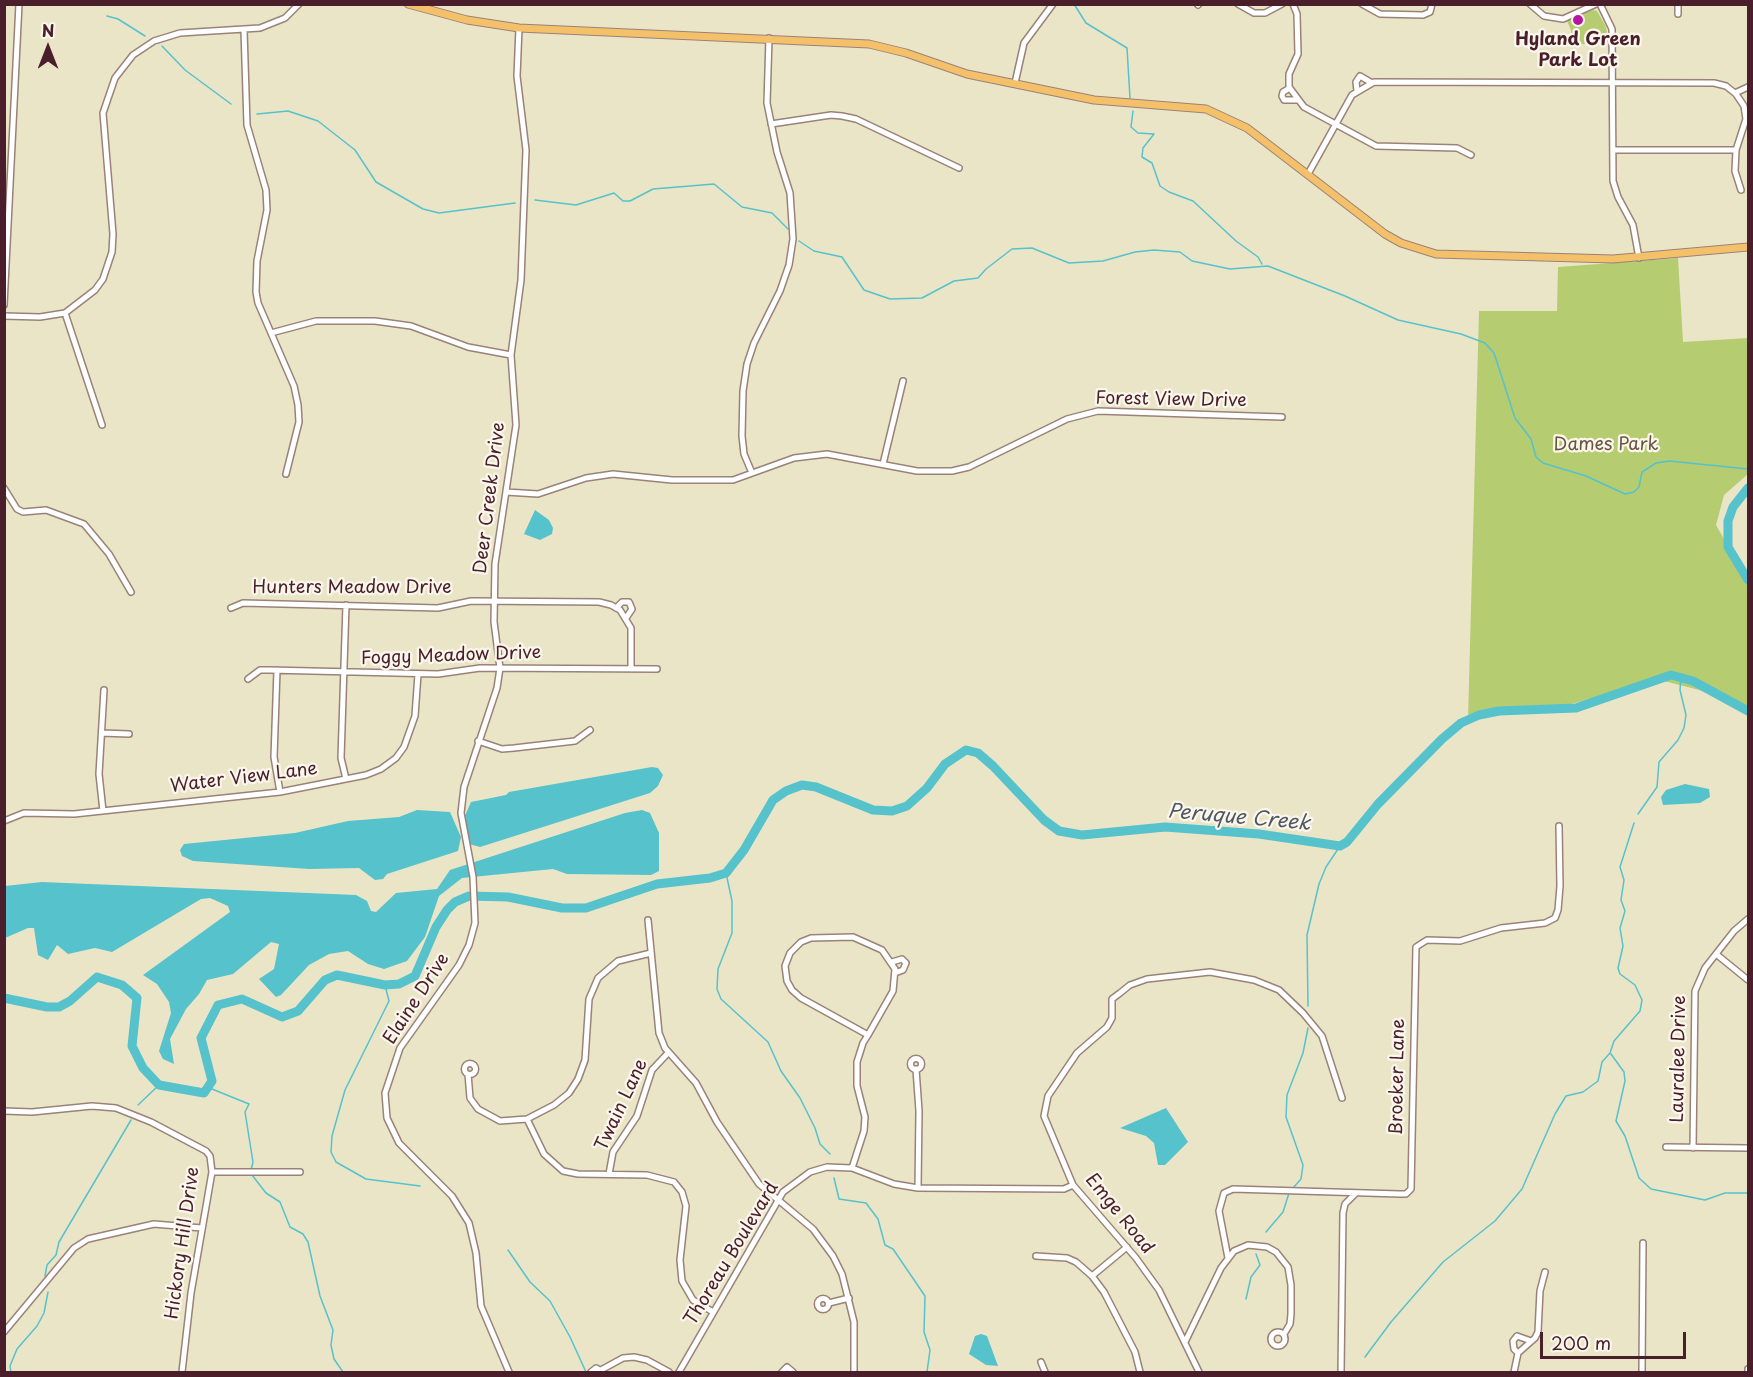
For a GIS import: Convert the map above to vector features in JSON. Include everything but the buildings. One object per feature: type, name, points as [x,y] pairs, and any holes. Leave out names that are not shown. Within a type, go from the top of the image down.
[{"type":"main road","points":[[408,4],[467,20],[519,28],[869,44],[906,53],[967,74],[1111,103],[1170,104],[1206,109],[1221,113],[1246,128],[1385,234],[1419,249],[1462,256],[1639,258],[1749,247]]},
{"type":"street","points":[[4,305],[19,4]]},
{"type":"street","points":[[4,316],[40,317],[64,314],[95,290],[103,279],[112,252],[104,112],[115,78],[133,55],[166,36],[180,33],[244,30],[273,23],[285,18],[299,4]]},
{"type":"street","points":[[1015,83],[1024,43],[1053,4]]},
{"type":"street","points":[[1238,4],[1254,13],[1265,13],[1282,4]]},
{"type":"street","points":[[1293,4],[1297,14],[1298,54],[1290,74],[1290,88],[1304,107],[1384,148],[1457,148],[1471,155]]},
{"type":"street","points":[[1362,4],[1380,14],[1423,15],[1430,12],[1432,4]]},
{"type":"street","points":[[1530,4],[1544,16],[1563,19],[1598,4],[1612,29],[1615,189],[1633,225],[1639,258]]},
{"type":"street","points":[[1678,4],[1678,15]]},
{"type":"street","name":"Deer Creek Drive","points":[[464,788],[497,688],[500,668],[494,602],[495,564],[516,416],[511,355],[521,280],[526,150],[517,76],[519,28]]},
{"type":"street","points":[[244,30],[247,125],[266,190],[267,210],[257,261],[256,292],[294,386],[298,405],[298,422],[286,474]]},
{"type":"street","points":[[752,473],[744,454],[742,436],[743,391],[747,364],[754,343],[780,291],[789,265],[794,239],[790,193],[767,103],[769,38]]},
{"type":"street","points":[[1358,91],[1356,82],[1360,76],[1372,83]]},
{"type":"street","points":[[1308,174],[1346,104],[1358,91],[1372,83],[1387,80],[1714,83],[1726,86],[1735,93],[1742,104],[1746,119],[1736,150],[1735,171],[1741,190]]},
{"type":"street","points":[[1735,93],[1749,87]]},
{"type":"street","points":[[1290,88],[1283,92],[1284,100],[1297,100]]},
{"type":"street","points":[[1742,104],[1749,100]]},
{"type":"street","points":[[771,124],[831,114],[856,119],[959,168]]},
{"type":"street","points":[[4,121],[13,121]]},
{"type":"street","points":[[1613,150],[1736,150]]},
{"type":"street","points":[[64,314],[102,425]]},
{"type":"street","points":[[271,333],[316,321],[375,321],[411,326],[468,346],[511,355]]},
{"type":"street","points":[[883,464],[903,381]]},
{"type":"street","name":"Forest View Drive","points":[[506,492],[538,494],[586,478],[614,474],[654,479],[733,480],[794,458],[827,454],[936,472],[969,467],[1067,419],[1098,411],[1282,417]]},
{"type":"street","points":[[4,488],[17,509],[23,512],[46,510],[84,524],[109,554],[131,592]]},
{"type":"street","name":"Hunters Meadow Drive","points":[[231,608],[243,603],[438,608],[471,602],[599,602],[616,608],[622,602],[629,602],[632,609],[626,618],[631,628],[631,669]]},
{"type":"street","points":[[346,605],[341,758],[346,779]]},
{"type":"street","points":[[616,608],[626,618]]},
{"type":"street","name":"Foggy Meadow Drive","points":[[248,679],[260,670],[344,674],[418,674],[500,668],[657,669]]},
{"type":"street","points":[[277,670],[274,757],[280,792]]},
{"type":"street","name":"Water View Lane","points":[[4,821],[24,813],[74,814],[280,792],[346,779],[381,769],[396,758],[404,747],[415,716],[418,674]]},
{"type":"street","points":[[103,811],[99,784],[104,690]]},
{"type":"street","points":[[478,741],[502,749],[514,748],[574,741],[590,730]]},
{"type":"street","points":[[102,734],[129,734]]},
{"type":"street","name":"Elaine Drive","points":[[464,788],[461,813],[472,877],[475,923],[469,945],[446,984],[415,1023],[400,1048],[385,1093],[387,1118],[395,1136],[409,1156],[452,1196],[465,1214],[473,1233],[481,1306],[509,1372]]},
{"type":"street","name":"Broeker Lane","points":[[1228,1258],[1219,1211],[1224,1193],[1233,1189],[1406,1194],[1411,1189],[1414,951],[1417,944],[1427,940],[1460,941],[1501,928],[1545,922],[1555,918],[1560,886],[1559,826]]},
{"type":"street","name":"Lauralee Drive","points":[[1693,1148],[1695,991],[1699,978],[1716,954],[1734,931],[1749,919]]},
{"type":"street","points":[[648,920],[659,1033],[668,1053],[696,1083],[744,1165],[759,1184],[813,1229],[828,1246],[841,1270],[854,1322],[854,1372]]},
{"type":"street","points":[[852,1168],[864,1131],[865,1117],[857,1086],[856,1062],[868,1035],[893,991],[895,973],[892,962],[882,950],[853,937],[811,938],[801,942],[793,949],[787,962],[787,981],[795,994],[868,1035]]},
{"type":"street","points":[[468,1074],[470,1098],[478,1109],[500,1121],[527,1119],[562,1099],[578,1079],[585,1060],[589,999],[598,978],[618,961],[651,953]]},
{"type":"street","points":[[1716,954],[1749,980]]},
{"type":"street","points":[[892,962],[902,959],[906,963],[903,970],[895,973]]},
{"type":"street","name":"Emge Road","points":[[1199,1372],[1159,1290],[1127,1248],[1073,1185],[1050,1134],[1044,1116],[1045,1105],[1077,1053],[1107,1027],[1112,1018],[1113,999],[1130,985],[1147,979],[1210,972],[1232,974],[1279,990],[1303,1013],[1322,1036],[1342,1098]]},
{"type":"street","name":"Twain Lane","points":[[609,1174],[613,1152],[637,1116],[652,1070],[668,1053]]},
{"type":"street","points":[[916,1069],[920,1111],[918,1188]]},
{"type":"street","name":"Hickory Hill Drive","points":[[4,1111],[32,1112],[92,1106],[125,1111],[198,1144],[210,1156],[212,1172],[188,1315],[182,1372]]},
{"type":"street","points":[[527,1119],[540,1148],[555,1166],[578,1174],[666,1178],[678,1186],[686,1206],[680,1260],[682,1281],[693,1300],[713,1312]]},
{"type":"street","points":[[1666,1147],[1749,1148]]},
{"type":"street","name":"Thoreau Boulevard","points":[[679,1372],[777,1200],[786,1188],[810,1172],[827,1167],[852,1168],[894,1184],[918,1188],[1064,1189],[1073,1185]]},
{"type":"street","points":[[212,1172],[300,1172]]},
{"type":"street","points":[[1341,1372],[1343,1213],[1345,1204],[1357,1192]]},
{"type":"street","points":[[4,1332],[74,1248],[88,1239],[154,1224],[202,1228]]},
{"type":"street","points":[[1642,1372],[1643,1243]]},
{"type":"street","points":[[1185,1342],[1215,1278],[1228,1258],[1241,1247],[1256,1245],[1276,1252],[1286,1262],[1290,1274],[1290,1324],[1284,1334]]},
{"type":"street","points":[[1092,1276],[1127,1248]]},
{"type":"street","points":[[1036,1256],[1067,1258],[1076,1262],[1092,1276],[1104,1292],[1135,1352],[1140,1372]]},
{"type":"street","points":[[1514,1372],[1518,1353],[1532,1341],[1539,1326],[1540,1292],[1545,1272]]},
{"type":"street","points":[[828,1303],[849,1298]]},
{"type":"street","points":[[1518,1353],[1514,1349],[1513,1341],[1517,1336],[1532,1341]]},
{"type":"street","points":[[591,1372],[594,1368],[601,1371],[624,1358],[634,1357],[647,1360],[669,1372]]},
{"type":"street","points":[[1041,1362],[1044,1372]]},
{"type":"street","points":[[782,1372],[787,1367],[793,1372]]},
{"type":"green space","points":[[1593,10],[1597,11],[1605,25],[1610,42],[1572,45],[1571,30],[1567,21]]},
{"type":"green space","name":"Dames Park","points":[[1678,258],[1683,342],[1748,338],[1748,474],[1724,495],[1716,525],[1748,581],[1748,711],[1719,695],[1660,680],[1564,706],[1494,710],[1468,720],[1479,311],[1557,311],[1558,267]]},
{"type":"water","points":[[535,510],[549,520],[553,528],[552,534],[540,540],[524,534]]},
{"type":"water","points":[[652,767],[658,768],[663,775],[658,786],[650,793],[480,847],[469,844],[464,818],[471,802],[506,795],[509,792]]},
{"type":"water","points":[[1685,784],[1709,789],[1710,797],[1700,803],[1663,805],[1661,797],[1666,790]]},
{"type":"water","points":[[417,810],[450,812],[461,837],[458,851],[387,874],[383,879],[375,880],[359,868],[309,869],[193,861],[182,856],[180,850],[184,844],[295,833],[348,821],[399,817]]},
{"type":"water","points":[[642,810],[650,813],[659,833],[659,871],[651,875],[567,874],[553,869],[462,878],[439,896],[425,937],[407,961],[384,969],[368,964],[348,951],[329,954],[309,965],[281,995],[276,997],[259,979],[274,969],[279,944],[271,942],[233,974],[207,980],[186,1009],[170,1039],[174,1064],[163,1059],[159,1051],[171,1013],[169,1002],[157,984],[143,975],[230,912],[228,906],[210,898],[201,899],[112,952],[95,948],[68,954],[57,945],[48,960],[38,955],[34,928],[28,928],[5,938],[5,886],[42,882],[356,895],[367,901],[371,911],[376,912],[396,893],[437,889],[450,870],[625,813]]},
{"type":"water","points":[[1166,1108],[1188,1142],[1165,1165],[1158,1165],[1154,1143],[1146,1136],[1120,1128]]},
{"type":"water","points":[[981,1334],[987,1336],[998,1366],[986,1365],[969,1354],[975,1336]]},
{"type":"waterway","points":[[1074,4],[1086,23],[1127,48],[1130,98]]},
{"type":"waterway","points":[[107,16],[118,19],[145,36]]},
{"type":"waterway","points":[[162,46],[185,70],[231,104]]},
{"type":"waterway","points":[[257,114],[288,111],[318,121],[355,150],[376,182],[423,209],[439,213],[515,203]]},
{"type":"waterway","points":[[1133,111],[1131,127],[1138,133],[1154,134],[1143,148],[1142,157],[1152,163],[1160,186],[1193,201],[1236,241],[1258,257],[1262,264]]},
{"type":"waterway","points":[[535,200],[576,205],[614,193],[623,201],[630,201],[653,189],[714,184],[742,207],[772,213],[788,229]]},
{"type":"waterway","points":[[799,241],[814,251],[842,257],[864,290],[890,299],[922,298],[954,281],[978,278],[1012,249],[1032,248],[1069,263],[1103,261],[1135,252],[1154,250],[1180,252],[1192,261],[1230,269],[1268,266],[1345,296],[1398,320],[1461,334],[1485,343],[1494,353],[1515,418],[1531,439],[1536,457],[1543,463],[1586,476],[1625,494],[1634,492],[1639,487],[1642,472],[1656,463],[1669,461],[1748,469]]},
{"type":"waterway","name":"Peruque Creek","points":[[1748,488],[1733,507],[1728,521],[1728,547],[1748,580]]},
{"type":"waterway","name":"Peruque Creek","points":[[4,998],[47,1007],[59,1007],[70,1001],[97,977],[122,985],[137,998],[132,1046],[143,1068],[159,1085],[204,1093],[212,1081],[201,1038],[218,1005],[242,999],[282,1017],[298,1011],[325,980],[337,975],[385,985],[399,984],[415,976],[436,927],[447,910],[455,902],[469,896],[508,897],[562,908],[586,908],[657,884],[710,878],[726,873],[744,850],[773,800],[786,791],[802,785],[816,787],[873,810],[892,811],[907,806],[927,788],[945,764],[966,750],[978,753],[993,766],[1044,820],[1059,831],[1082,835],[1165,827],[1259,834],[1340,846],[1347,842],[1378,804],[1442,739],[1461,723],[1479,715],[1499,711],[1576,708],[1671,675],[1693,681],[1748,711]]},
{"type":"waterway","points":[[1638,814],[1657,787],[1659,762],[1678,740],[1684,728],[1686,715],[1680,690],[1681,677]]},
{"type":"waterway","points":[[1748,720],[1748,730]]},
{"type":"waterway","points":[[1365,1357],[1391,1322],[1443,1262],[1495,1221],[1522,1189],[1555,1114],[1566,1096],[1583,1092],[1598,1081],[1602,1062],[1610,1053],[1614,1041],[1640,1011],[1642,1000],[1635,985],[1620,974],[1618,968],[1623,946],[1620,928],[1625,911],[1621,900],[1624,880],[1620,867],[1634,823]]},
{"type":"waterway","points":[[1308,1006],[1307,935],[1319,884],[1326,867],[1340,846]]},
{"type":"waterway","points":[[726,873],[732,901],[732,933],[718,969],[717,989],[721,999],[768,1042],[781,1071],[800,1098],[820,1144],[830,1154]]},
{"type":"waterway","points":[[385,985],[389,1001],[345,1090],[332,1136],[331,1152],[336,1162],[366,1179],[420,1186]]},
{"type":"waterway","points":[[1293,1188],[1301,1179],[1303,1165],[1286,1117],[1287,1095],[1303,1053],[1308,1028]]},
{"type":"waterway","points":[[1611,1054],[1624,1072],[1625,1081],[1616,1121],[1625,1136],[1639,1178],[1651,1189],[1705,1200],[1725,1193],[1748,1193]]},
{"type":"waterway","points":[[138,1105],[159,1085]]},
{"type":"waterway","points":[[204,1093],[212,1089],[249,1104],[245,1112],[253,1162],[251,1170]]},
{"type":"waterway","points":[[45,1276],[47,1265],[56,1255],[59,1242],[131,1120]]},
{"type":"waterway","points":[[252,1175],[266,1193],[280,1202],[290,1227],[303,1234],[308,1242],[320,1296],[333,1330],[331,1345],[334,1359],[343,1372]]},
{"type":"waterway","points":[[834,1178],[839,1199],[866,1203],[878,1219],[885,1245],[893,1249],[925,1296],[924,1332],[930,1350],[927,1372]]},
{"type":"waterway","points":[[1266,1232],[1283,1212],[1289,1193]]},
{"type":"waterway","points":[[508,1250],[530,1282],[550,1301],[586,1372]]},
{"type":"waterway","points":[[1246,1299],[1251,1277],[1260,1265],[1256,1254]]},
{"type":"waterway","points":[[11,1372],[10,1366],[17,1349],[37,1326],[44,1313],[48,1292]]},
{"type":"place","name":"Hyland Green Park Lot","points":[[1578,20]]}]
